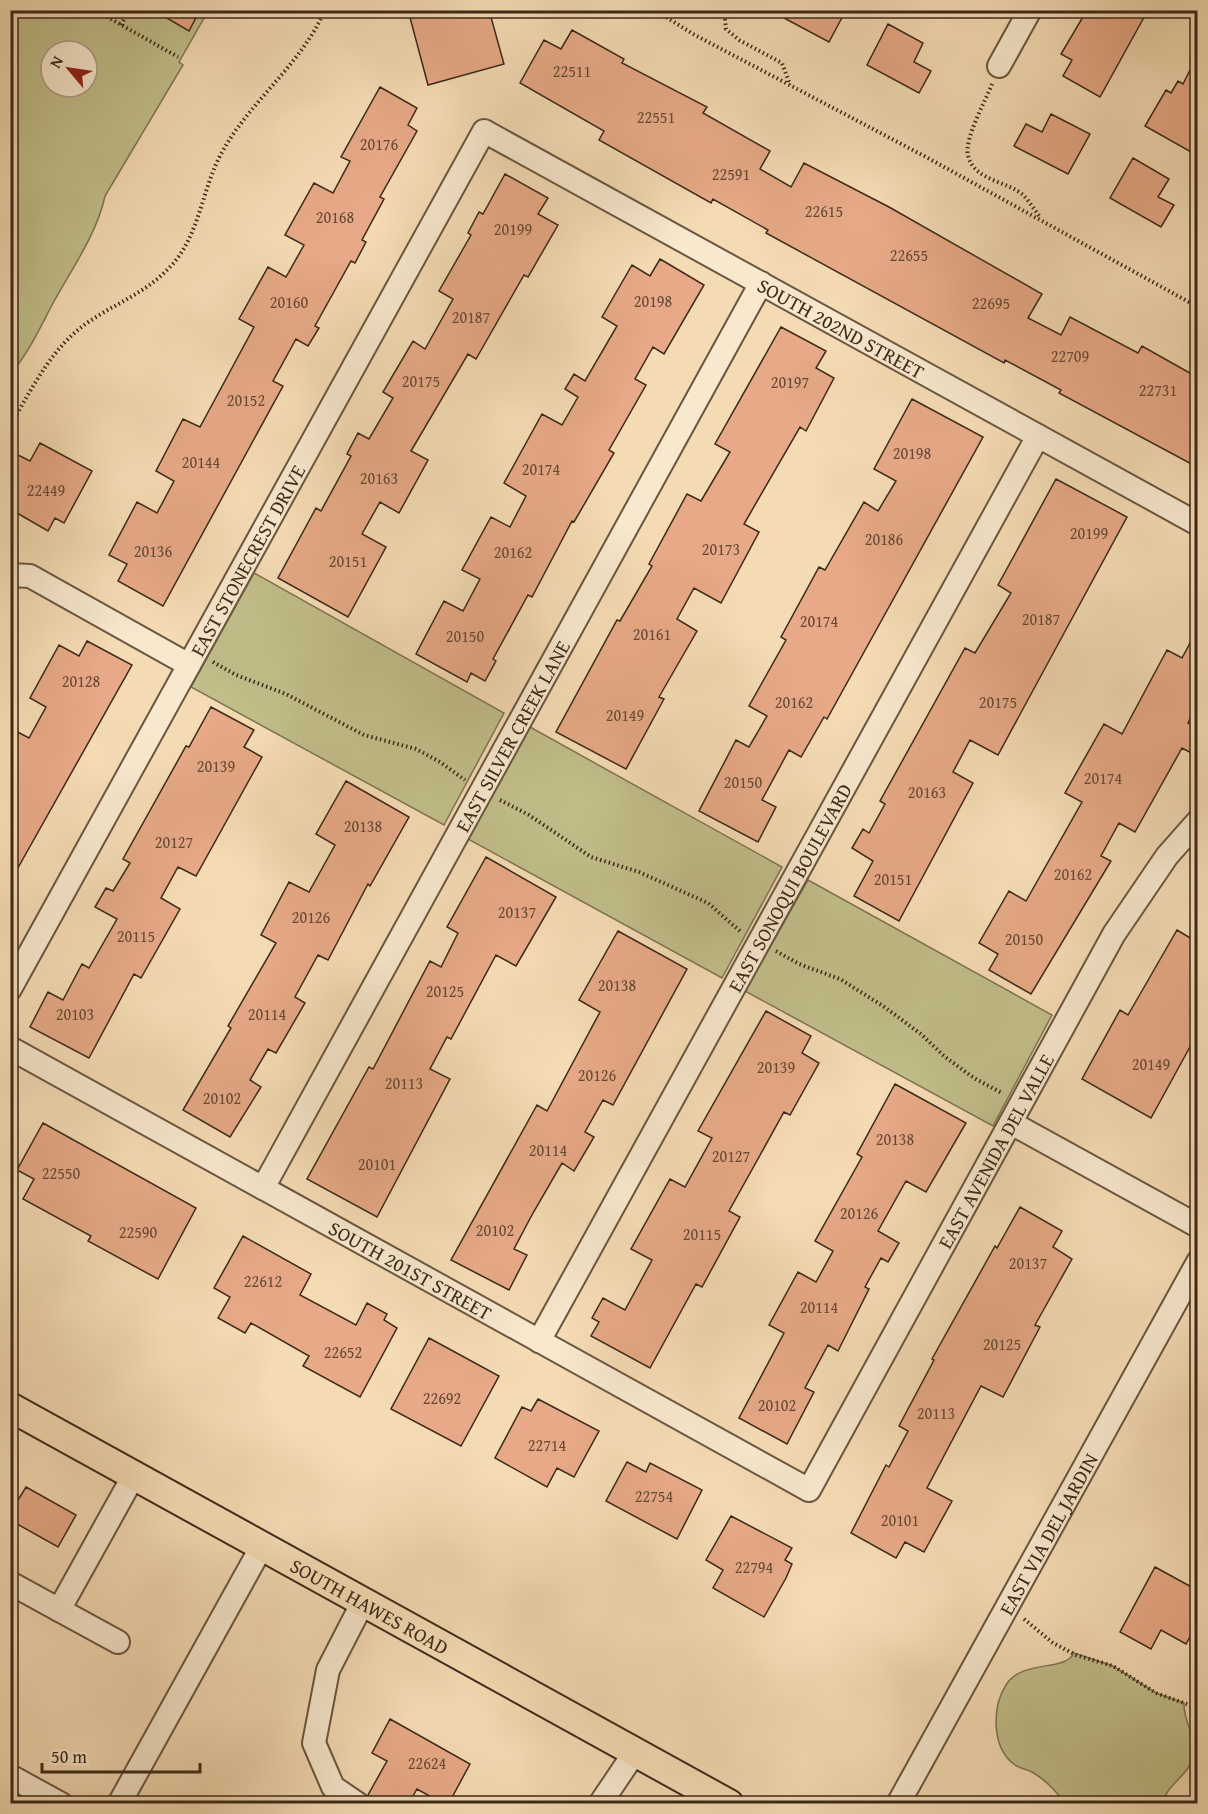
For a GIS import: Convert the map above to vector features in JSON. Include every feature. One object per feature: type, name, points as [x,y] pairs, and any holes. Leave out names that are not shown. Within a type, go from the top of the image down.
[{"type":"main road","name":"SOUTH HAWES ROAD","points":[[12,1410],[729,1803]]},
{"type":"street","points":[[999,66],[1030,10]]},
{"type":"street","name":"SOUTH 202ND STREET","points":[[483,131],[1197,524]]},
{"type":"street","name":"EAST STONECREST DRIVE","points":[[10,989],[483,131]]},
{"type":"street","name":"EAST SILVER CREEK LANE","points":[[263,1188],[761,283]]},
{"type":"street","name":"EAST SONOQUI BOULEVARD","points":[[540,1341],[1038,436]]},
{"type":"street","points":[[10,575],[30,576],[193,659]]},
{"type":"street","name":"EAST AVENIDA DEL VALLE","points":[[809,1490],[1114,934],[1167,856],[1197,821]]},
{"type":"street","name":"SOUTH 201ST STREET","points":[[10,1048],[809,1490]]},
{"type":"street","points":[[1011,1123],[1197,1226]]},
{"type":"street","name":"EAST VIA DEL JARDIN","points":[[898,1803],[1197,1262]]},
{"type":"street","points":[[59,1610],[134,1475]]},
{"type":"street","points":[[118,1803],[262,1546]]},
{"type":"street","points":[[10,1583],[118,1642]]},
{"type":"street","points":[[358,1803],[333,1786],[314,1743],[328,1670],[363,1602]]},
{"type":"street","points":[[600,1803],[635,1752]]},
{"type":"street","points":[[10,1776],[61,1803]]},
{"type":"path","points":[[95,10],[178,57]]},
{"type":"path","points":[[121,25],[129,10]]},
{"type":"path","points":[[10,426],[48,361],[67,340],[91,320],[146,290],[171,267],[190,237],[216,164],[232,133],[294,63],[315,33],[325,10]]},
{"type":"path","points":[[655,10],[693,34],[1043,221],[1197,307]]},
{"type":"path","points":[[724,10],[726,29],[739,40],[782,63],[791,86]]},
{"type":"path","points":[[999,66],[970,138],[967,154],[974,166],[991,180],[1023,194],[1043,221]]},
{"type":"path","points":[[193,659],[286,694],[364,735],[416,749],[440,762],[482,791],[529,815],[591,857],[639,872],[708,903],[725,915],[738,930],[799,964],[840,979],[921,1034],[945,1057],[974,1078],[1022,1102]]},
{"type":"path","points":[[1007,1606],[1053,1643],[1076,1655],[1113,1666],[1156,1693],[1197,1708]]},
{"type":"shaded area","points":[[11,11],[208,11],[179,62],[183,65],[105,196],[96,224],[83,252],[11,373]]},
{"type":"shaded area","points":[[254,573],[504,713],[444,825],[191,687]]},
{"type":"shaded area","points":[[530,727],[782,867],[722,978],[468,839]]},
{"type":"shaded area","points":[[808,880],[1052,1015],[993,1126],[745,991]]},
{"type":"shaded area","points":[[1074,1653],[1113,1666],[1156,1693],[1184,1703],[1195,1753],[1189,1767],[1169,1790],[1162,1803],[1065,1803],[1042,1779],[1015,1765],[1007,1758],[996,1727],[998,1704],[1006,1685],[1022,1672],[1062,1662]]},
{"type":"building","points":[[153,10],[200,10],[189,31]]},
{"type":"building","points":[[408,10],[489,10],[504,64],[428,85]]},
{"type":"building","points":[[769,10],[846,10],[829,42]]},
{"type":"building","points":[[1087,10],[1148,10],[1100,97],[1063,76],[1072,60],[1061,54]]},
{"type":"building","points":[[888,24],[923,43],[914,62],[931,71],[919,93],[867,65]]},
{"type":"building","points":[[572,30],[624,59],[622,63],[707,107],[703,113],[770,151],[760,169],[791,187],[804,163],[889,207],[1042,294],[1028,318],[1061,335],[1070,317],[1138,353],[1142,346],[1197,377],[1197,467],[1059,393],[1061,390],[1005,360],[1004,363],[766,233],[768,230],[713,199],[711,203],[599,140],[604,131],[520,83],[544,40],[561,49]]},
{"type":"building","points":[[1197,56],[1197,142],[1191,152],[1145,126],[1166,90],[1171,93],[1178,81],[1183,84]]},
{"type":"building","points":[[380,87],[417,108],[408,125],[417,131],[380,197],[384,199],[362,240],[366,242],[355,263],[351,261],[315,326],[319,328],[308,346],[296,339],[273,381],[283,386],[163,606],[118,581],[127,564],[109,555],[137,502],[157,513],[174,481],[156,471],[183,419],[200,427],[254,327],[239,319],[268,267],[286,277],[304,245],[285,235],[314,183],[333,193],[350,161],[341,157]]},
{"type":"building","points":[[1051,114],[1090,134],[1068,174],[1014,146],[1026,124],[1042,132]]},
{"type":"building","points":[[1133,158],[1169,179],[1158,197],[1174,205],[1161,227],[1110,198]]},
{"type":"building","points":[[505,174],[548,198],[538,214],[558,225],[528,277],[524,275],[476,359],[468,354],[411,451],[428,460],[399,513],[380,502],[362,534],[386,547],[348,617],[278,578],[316,508],[321,511],[351,456],[347,454],[358,433],[369,439],[393,398],[383,392],[413,341],[425,349],[453,299],[439,291],[471,235],[468,233],[479,212],[483,214]]},
{"type":"building","points":[[660,259],[704,285],[664,354],[653,347],[635,379],[646,385],[609,450],[614,453],[574,522],[572,521],[532,597],[528,595],[493,659],[496,661],[485,681],[471,673],[467,682],[416,654],[444,601],[463,611],[480,579],[462,570],[491,517],[510,527],[526,496],[504,483],[542,414],[562,425],[578,397],[565,389],[574,374],[585,381],[617,326],[602,317],[632,265],[650,276]]},
{"type":"building","points":[[781,327],[826,351],[816,368],[834,378],[806,431],[800,427],[744,524],[759,532],[721,603],[694,588],[677,619],[697,631],[659,697],[664,699],[626,769],[556,732],[617,620],[620,621],[652,566],[649,564],[687,494],[701,501],[730,452],[715,444]]},
{"type":"building","points":[[912,399],[983,437],[827,719],[824,717],[801,757],[789,750],[762,800],[776,807],[758,842],[699,811],[736,740],[749,747],[767,716],[749,706],[786,640],[781,637],[819,567],[825,570],[864,502],[878,511],[896,481],[874,469]]},
{"type":"building","points":[[40,443],[92,471],[64,523],[55,518],[48,531],[10,509],[10,451],[30,461]]},
{"type":"building","points":[[1056,479],[1127,517],[998,755],[970,740],[953,772],[973,783],[899,921],[854,896],[873,861],[852,848],[863,829],[869,833],[885,804],[880,801],[965,648],[975,653],[1011,593],[998,585]]},
{"type":"building","points":[[1197,630],[1197,705],[1188,723],[1197,728],[1197,756],[1182,748],[1135,832],[1119,823],[1101,856],[1111,861],[1031,994],[989,970],[998,954],[979,943],[1009,891],[1026,901],[1082,802],[1065,793],[1104,724],[1122,734],[1167,650],[1182,658]]},
{"type":"building","points":[[87,641],[132,665],[10,882],[10,728],[29,738],[46,707],[30,698],[59,645],[79,656]]},
{"type":"building","points":[[211,707],[254,730],[244,747],[262,757],[196,876],[178,867],[161,898],[180,909],[141,978],[134,974],[89,1058],[30,1027],[48,992],[63,1000],[82,964],[89,968],[117,919],[95,907],[106,888],[113,891],[130,863],[123,859],[186,746],[189,747]]},
{"type":"building","points":[[346,781],[409,817],[370,886],[368,884],[328,960],[318,955],[295,997],[305,1003],[276,1053],[268,1049],[250,1080],[261,1087],[230,1137],[183,1110],[231,1028],[228,1026],[276,943],[261,935],[289,882],[309,892],[335,845],[316,834]]},
{"type":"building","points":[[486,857],[556,897],[516,966],[496,955],[451,1039],[447,1037],[430,1069],[450,1079],[377,1217],[307,1179],[369,1067],[373,1069],[430,961],[441,967],[458,933],[447,927]]},
{"type":"building","points":[[1177,930],[1197,942],[1197,1034],[1151,1118],[1082,1079],[1120,1010],[1128,1015]]},
{"type":"building","points":[[618,931],[687,969],[613,1105],[603,1100],[585,1132],[594,1137],[574,1171],[562,1163],[533,1213],[514,1249],[527,1255],[509,1290],[451,1260],[537,1105],[547,1111],[600,1012],[579,1000]]},
{"type":"building","points":[[766,1011],[811,1036],[802,1053],[819,1063],[790,1115],[784,1112],[729,1211],[740,1217],[702,1287],[696,1284],[650,1368],[591,1336],[599,1322],[592,1318],[603,1298],[625,1310],[652,1260],[631,1249],[670,1179],[685,1187],[712,1138],[698,1131]]},
{"type":"building","points":[[895,1084],[966,1123],[926,1192],[906,1181],[878,1231],[899,1243],[888,1262],[881,1258],[865,1287],[869,1289],[838,1351],[828,1345],[805,1388],[814,1392],[787,1444],[739,1418],[784,1333],[769,1325],[798,1272],[816,1282],[833,1251],[815,1241],[862,1157],[857,1154]]},
{"type":"building","points":[[43,1123],[196,1208],[158,1279],[88,1241],[91,1236],[23,1199],[34,1179],[17,1170]]},
{"type":"building","points":[[1020,1207],[1062,1231],[1053,1247],[1072,1259],[1035,1325],[1040,1327],[1003,1397],[981,1386],[927,1488],[952,1501],[924,1552],[905,1542],[896,1558],[851,1533],[886,1465],[889,1467],[908,1431],[899,1426],[934,1360],[932,1359],[995,1246],[997,1248]]},
{"type":"building","points":[[243,1236],[311,1274],[300,1295],[356,1325],[367,1303],[387,1314],[384,1320],[397,1328],[360,1397],[303,1366],[309,1356],[251,1323],[245,1333],[218,1318],[230,1297],[214,1288]]},
{"type":"building","points":[[429,1338],[499,1376],[461,1446],[391,1409]]},
{"type":"building","points":[[538,1399],[599,1431],[574,1477],[557,1468],[547,1487],[495,1458],[522,1407],[531,1411]]},
{"type":"building","points":[[627,1462],[646,1472],[650,1463],[702,1490],[677,1539],[606,1501]]},
{"type":"building","points":[[26,1487],[76,1515],[58,1547],[10,1520],[10,1513]]},
{"type":"building","points":[[731,1516],[792,1548],[785,1560],[792,1564],[764,1617],[713,1588],[723,1570],[706,1560]]},
{"type":"building","points":[[1155,1567],[1197,1590],[1197,1624],[1186,1644],[1161,1630],[1151,1649],[1120,1632]]},
{"type":"building","points":[[390,1719],[470,1764],[449,1803],[442,1803],[417,1789],[409,1803],[371,1801],[368,1795],[387,1761],[372,1753]]}]
